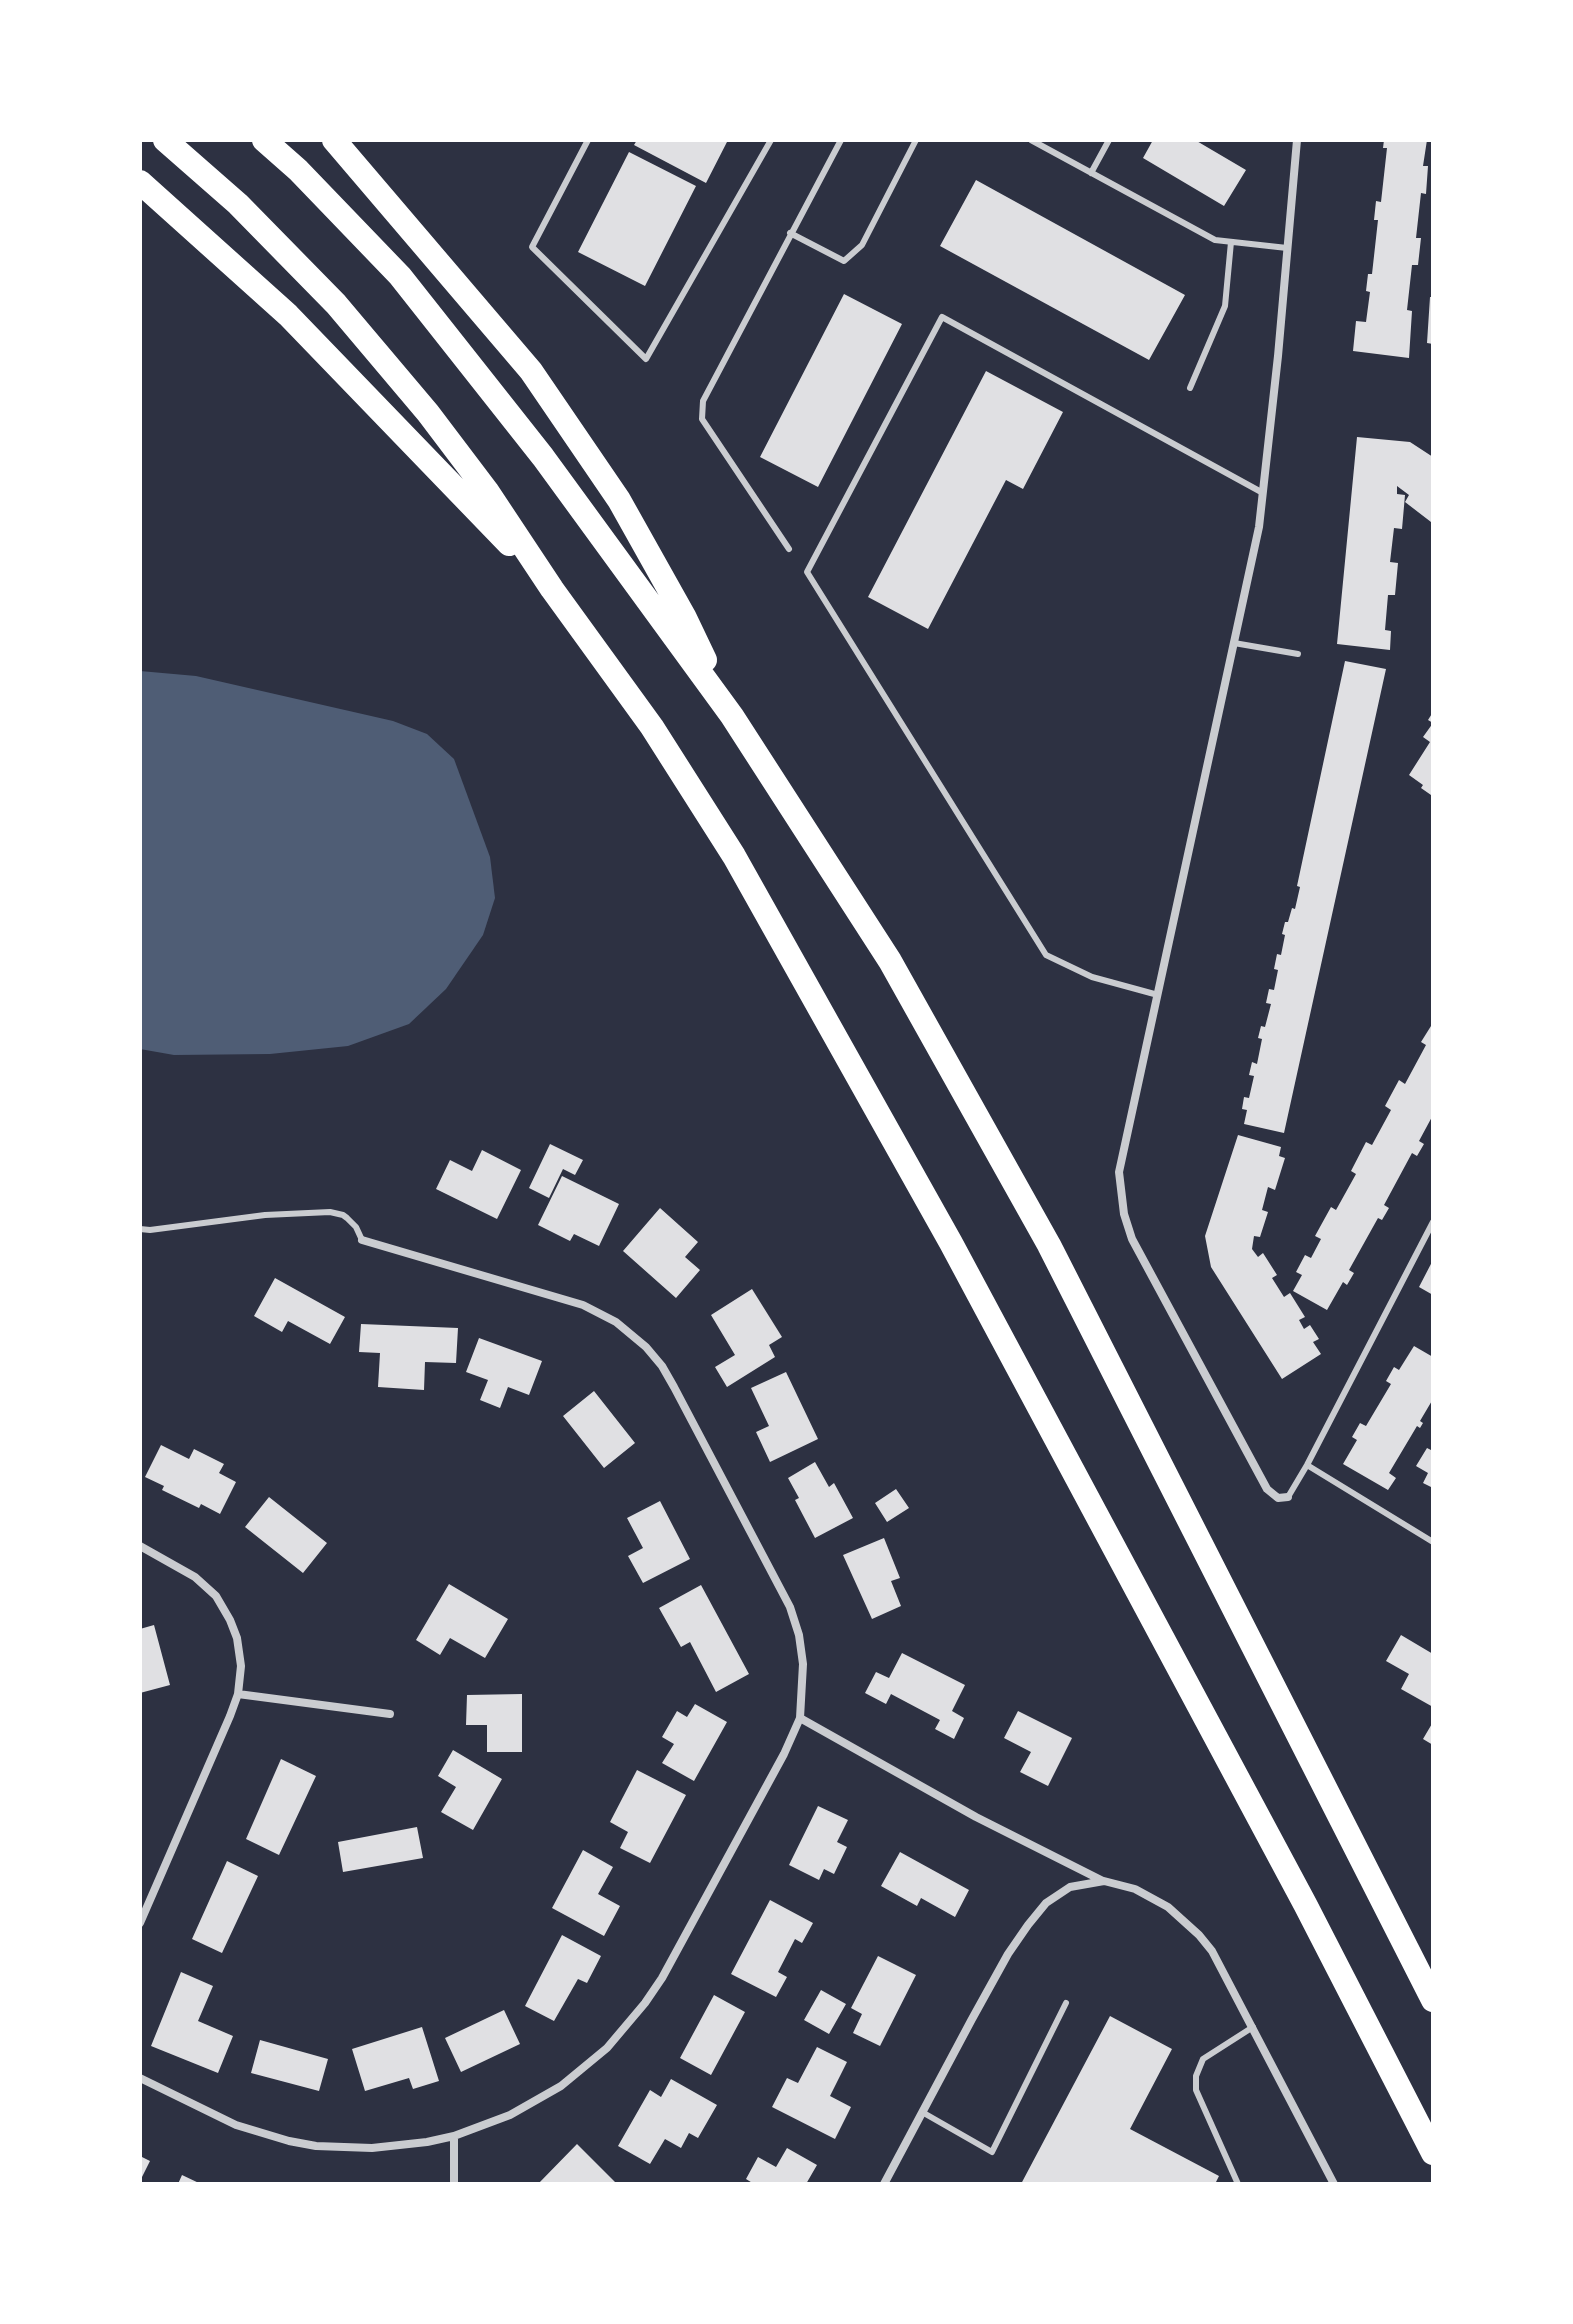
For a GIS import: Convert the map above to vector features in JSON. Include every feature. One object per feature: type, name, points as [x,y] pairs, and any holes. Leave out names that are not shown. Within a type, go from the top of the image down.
[{"type":"highway","points":[[165,140],[238,204],[336,304],[436,424],[487,491],[552,589],[652,727],[749,883],[959,1257],[1305,1904],[1433,2153]]},
{"type":"highway","points":[[264,140],[298,170],[410,288],[543,457],[732,716],[890,961],[1049,1245],[1433,2000]]},
{"type":"highway","points":[[334,140],[531,371],[619,500],[684,616],[732,716]]},
{"type":"highway","points":[[140,182],[288,315],[552,589]]},
{"type":"street","points":[[1288,1497],[1278,1498],[1267,1489],[1132,1239],[1124,1214],[1119,1172],[1259,527],[1297,140]]},
{"type":"street","points":[[140,2078],[236,2125],[316,2146],[372,2148],[413,2144],[454,2136],[510,2115],[561,2086],[585,2068],[627,2026],[662,1978],[784,1754],[800,1718],[803,1664],[799,1635],[790,1607],[674,1387],[646,1347],[616,1322],[583,1305],[362,1240]]},
{"type":"street","points":[[140,1546],[195,1577],[216,1596],[237,1638],[241,1666],[238,1694],[140,1923]]},
{"type":"street","points":[[238,1694],[390,1714]]},
{"type":"street","points":[[800,1718],[976,1817],[1104,1881],[1135,1889],[1168,1907],[1212,1951],[1334,2184]]},
{"type":"street","points":[[884,2184],[979,2006],[1028,1925],[1046,1903],[1070,1887],[1104,1881]]},
{"type":"street","points":[[454,2136],[454,2184]]},
{"type":"lane","points":[[588,140],[532,247],[646,359],[771,140]]},
{"type":"lane","points":[[789,549],[702,419],[703,401],[841,140]]},
{"type":"lane","points":[[790,233],[844,261],[862,245],[916,140]]},
{"type":"lane","points":[[1031,140],[1215,240],[1287,248]]},
{"type":"lane","points":[[1091,173],[1109,140]]},
{"type":"lane","points":[[1190,388],[1225,306],[1231,242]]},
{"type":"lane","points":[[1158,995],[1092,977],[1046,955],[807,572],[942,317],[1263,493]]},
{"type":"lane","points":[[1234,643],[1298,654]]},
{"type":"lane","points":[[140,1229],[265,1215],[330,1212],[347,1218],[362,1240]]},
{"type":"lane","points":[[1288,1497],[1433,1222]]},
{"type":"lane","points":[[1307,1465],[1433,1542]]},
{"type":"lane","points":[[922,2112],[992,2152],[1066,2003]]},
{"type":"lane","points":[[1238,2184],[1196,2090],[1196,2076],[1203,2059],[1253,2027]]},
{"type":"water","points":[[140,671],[196,676],[393,721],[427,734],[454,759],[490,857],[495,898],[483,935],[446,989],[409,1024],[348,1046],[270,1054],[174,1055],[140,1049]]},
{"type":"building","points":[[637,140],[728,140],[706,183],[634,145]]},
{"type":"building","points":[[1153,140],[1195,140],[1246,170],[1224,206],[1143,158]]},
{"type":"building","points":[[1384,140],[1427,140],[1423,166],[1428,166],[1426,194],[1421,193],[1416,238],[1421,238],[1418,265],[1412,265],[1407,310],[1412,311],[1409,358],[1353,351],[1356,321],[1366,322],[1370,292],[1366,291],[1368,274],[1372,274],[1378,220],[1374,220],[1376,201],[1381,202],[1387,148],[1383,148]]},
{"type":"building","points":[[629,152],[696,186],[645,286],[578,252]]},
{"type":"building","points":[[976,180],[1185,295],[1149,360],[940,246]]},
{"type":"building","points":[[844,294],[902,324],[818,487],[760,457]]},
{"type":"building","points":[[1430,297],[1433,297],[1433,344],[1427,343]]},
{"type":"building","points":[[986,371],[1063,412],[1023,489],[1006,480],[928,629],[868,597]]},
{"type":"building","points":[[1357,437],[1410,442],[1433,457],[1431,522],[1405,502],[1409,495],[1397,486],[1397,494],[1405,495],[1402,529],[1394,528],[1390,562],[1398,563],[1395,595],[1388,595],[1385,630],[1391,631],[1390,650],[1337,644]]},
{"type":"building","points":[[1345,661],[1386,669],[1284,1133],[1244,1124],[1247,1110],[1242,1109],[1244,1097],[1249,1098],[1254,1076],[1249,1075],[1252,1062],[1257,1064],[1262,1039],[1258,1038],[1261,1026],[1265,1027],[1271,1004],[1266,1003],[1269,989],[1274,990],[1278,970],[1274,969],[1277,954],[1281,955],[1285,922],[1288,922],[1292,908],[1295,909],[1300,887],[1297,886]]},
{"type":"building","points":[[1433,723],[1431,795],[1409,775],[1430,742],[1423,737]]},
{"type":"building","points":[[1431,1026],[1433,1115],[1419,1141],[1424,1144],[1417,1156],[1412,1153],[1384,1205],[1389,1208],[1382,1220],[1378,1218],[1349,1270],[1354,1273],[1347,1285],[1343,1282],[1327,1310],[1293,1291],[1302,1275],[1296,1272],[1305,1255],[1311,1258],[1321,1239],[1315,1236],[1331,1207],[1336,1210],[1356,1174],[1351,1171],[1366,1142],[1372,1145],[1391,1110],[1385,1106],[1399,1080],[1405,1084],[1426,1045],[1421,1042]]},
{"type":"building","points":[[1238,1135],[1281,1147],[1279,1156],[1285,1158],[1275,1190],[1268,1187],[1262,1210],[1268,1212],[1260,1237],[1254,1236],[1252,1249],[1258,1257],[1263,1253],[1277,1275],[1272,1278],[1284,1297],[1290,1293],[1305,1317],[1299,1320],[1304,1329],[1310,1325],[1319,1339],[1313,1342],[1321,1354],[1282,1379],[1211,1267],[1205,1236]]},
{"type":"building","points":[[550,1144],[583,1160],[575,1175],[563,1169],[549,1198],[529,1188]]},
{"type":"building","points":[[482,1150],[521,1170],[497,1219],[436,1189],[450,1160],[472,1171]]},
{"type":"building","points":[[562,1176],[619,1204],[599,1246],[574,1234],[570,1241],[538,1225]]},
{"type":"building","points":[[660,1208],[698,1242],[685,1257],[700,1270],[676,1298],[623,1251]]},
{"type":"building","points":[[1433,1260],[1433,1295],[1419,1287]]},
{"type":"building","points":[[275,1278],[345,1317],[330,1344],[288,1321],[282,1332],[254,1316]]},
{"type":"building","points":[[752,1289],[782,1337],[769,1345],[775,1357],[727,1387],[715,1367],[735,1355],[711,1315]]},
{"type":"building","points":[[361,1324],[458,1328],[456,1363],[425,1362],[424,1390],[378,1387],[380,1353],[359,1352]]},
{"type":"building","points":[[479,1338],[542,1361],[529,1395],[508,1387],[500,1408],[480,1400],[488,1380],[466,1372]]},
{"type":"building","points":[[1414,1346],[1433,1357],[1433,1399],[1420,1421],[1423,1423],[1420,1428],[1417,1426],[1389,1473],[1396,1478],[1388,1490],[1343,1464],[1357,1440],[1352,1437],[1360,1423],[1366,1426],[1391,1384],[1386,1381],[1394,1367],[1399,1370]]},
{"type":"building","points":[[786,1372],[818,1439],[770,1462],[756,1432],[769,1426],[751,1388]]},
{"type":"building","points":[[594,1391],[635,1443],[604,1468],[563,1416]]},
{"type":"building","points":[[161,1445],[189,1459],[194,1449],[224,1464],[219,1473],[236,1482],[220,1514],[201,1504],[199,1508],[162,1490],[164,1486],[145,1477]]},
{"type":"building","points":[[1427,1448],[1433,1451],[1433,1488],[1423,1483],[1428,1473],[1416,1466]]},
{"type":"building","points":[[815,1462],[829,1487],[834,1483],[853,1518],[815,1538],[795,1500],[799,1498],[788,1478]]},
{"type":"building","points":[[896,1489],[909,1508],[887,1522],[875,1503]]},
{"type":"building","points":[[269,1497],[327,1543],[303,1573],[245,1527]]},
{"type":"building","points":[[660,1501],[690,1559],[643,1583],[628,1556],[643,1548],[627,1518]]},
{"type":"building","points":[[884,1538],[900,1578],[891,1581],[901,1606],[872,1619],[843,1555]]},
{"type":"building","points":[[449,1584],[508,1619],[485,1658],[450,1638],[440,1655],[416,1640]]},
{"type":"building","points":[[701,1585],[749,1674],[716,1692],[690,1642],[681,1647],[659,1608]]},
{"type":"building","points":[[154,1625],[170,1685],[140,1693],[140,1629]]},
{"type":"building","points":[[1401,1635],[1433,1654],[1433,1707],[1401,1689],[1409,1674],[1386,1661]]},
{"type":"building","points":[[902,1653],[965,1685],[952,1711],[964,1718],[954,1739],[935,1729],[940,1720],[891,1694],[886,1704],[865,1693],[876,1672],[889,1678]]},
{"type":"building","points":[[522,1694],[522,1752],[487,1752],[487,1725],[466,1725],[467,1695]]},
{"type":"building","points":[[695,1704],[727,1722],[694,1781],[662,1763],[674,1744],[662,1737],[677,1711],[687,1717]]},
{"type":"building","points":[[1018,1711],[1072,1738],[1048,1786],[1020,1772],[1031,1752],[1004,1738]]},
{"type":"building","points":[[1433,1722],[1433,1745],[1423,1739]]},
{"type":"building","points":[[453,1750],[502,1779],[473,1830],[441,1812],[456,1787],[438,1776]]},
{"type":"building","points":[[281,1759],[316,1776],[279,1855],[246,1839]]},
{"type":"building","points":[[637,1770],[686,1795],[650,1863],[620,1848],[628,1832],[610,1822]]},
{"type":"building","points":[[818,1806],[848,1820],[837,1842],[847,1847],[834,1874],[824,1869],[819,1880],[789,1865]]},
{"type":"building","points":[[417,1827],[423,1858],[343,1872],[338,1842]]},
{"type":"building","points":[[583,1850],[613,1867],[598,1894],[620,1906],[604,1936],[552,1908]]},
{"type":"building","points":[[900,1852],[969,1890],[955,1917],[921,1898],[917,1906],[881,1886]]},
{"type":"building","points":[[227,1861],[258,1876],[222,1953],[192,1939]]},
{"type":"building","points":[[770,1900],[813,1923],[802,1943],[795,1939],[778,1972],[787,1977],[776,1997],[731,1974]]},
{"type":"building","points":[[562,1935],[601,1956],[587,1983],[578,1979],[554,2021],[525,2006]]},
{"type":"building","points":[[878,1956],[916,1975],[880,2046],[853,2033],[862,2014],[851,2008]]},
{"type":"building","points":[[181,1972],[213,1986],[198,2021],[233,2036],[218,2073],[151,2046]]},
{"type":"building","points":[[821,1990],[846,2004],[829,2034],[804,2020]]},
{"type":"building","points":[[714,1995],[745,2012],[711,2075],[680,2058]]},
{"type":"building","points":[[504,2010],[520,2044],[461,2072],[445,2038]]},
{"type":"building","points":[[1110,2016],[1172,2049],[1130,2129],[1219,2176],[1215,2184],[1021,2184]]},
{"type":"building","points":[[422,2027],[439,2081],[413,2089],[409,2078],[365,2091],[352,2049]]},
{"type":"building","points":[[260,2040],[328,2059],[319,2091],[251,2073]]},
{"type":"building","points":[[817,2047],[847,2062],[830,2096],[851,2107],[835,2139],[772,2107],[787,2078],[798,2083]]},
{"type":"building","points":[[671,2079],[717,2105],[698,2138],[689,2133],[681,2148],[665,2139],[650,2164],[618,2146],[650,2090],[661,2097]]},
{"type":"building","points":[[577,2144],[615,2182],[538,2184]]},
{"type":"building","points":[[787,2148],[817,2165],[806,2184],[754,2184],[746,2179],[758,2157],[776,2167]]},
{"type":"building","points":[[140,2156],[150,2161],[140,2181]]},
{"type":"building","points":[[182,2175],[201,2184],[178,2184]]}]
